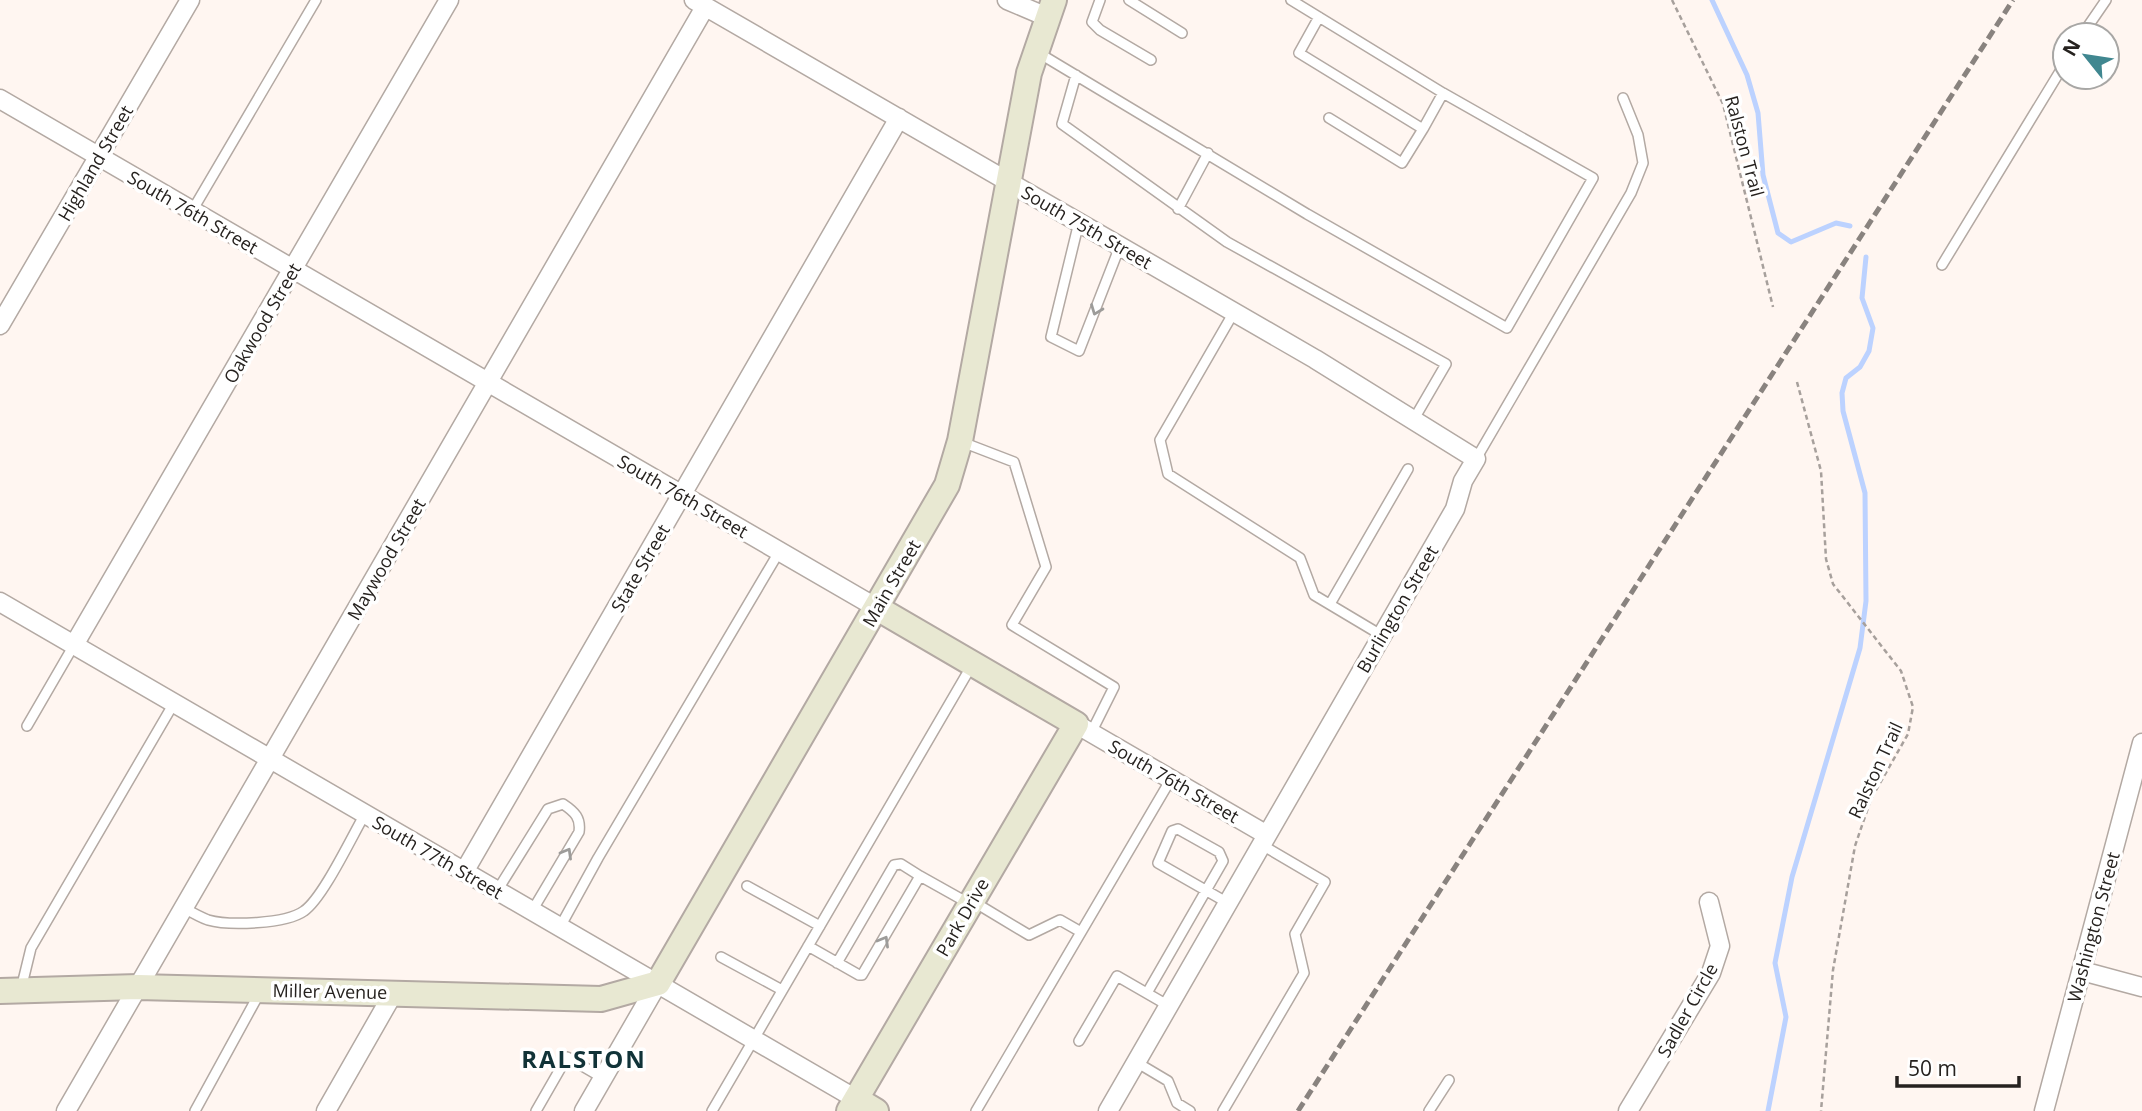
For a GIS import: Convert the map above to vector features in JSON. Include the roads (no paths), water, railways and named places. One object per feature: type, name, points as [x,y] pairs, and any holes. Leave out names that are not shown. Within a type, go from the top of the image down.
[{"type":"main road","name":"Main Street","points":[[658,983],[939,500],[960,441],[1035,51],[1050,8]]},
{"type":"main road","name":"South 76th Street","points":[[877,608],[1083,728]]},
{"type":"main road","name":"Park Drive","points":[[860,1107],[971,903],[1083,728]]},
{"type":"main road","name":"Miller Avenue","points":[[10,991],[138,986],[601,999],[658,983]]},
{"type":"street","name":"Highland Street","points":[[0,325],[190,0]]},
{"type":"street","name":"Oakwood Street","points":[[74,645],[449,0]]},
{"type":"street","points":[[1007,0],[1050,8]]},
{"type":"street","name":"South 75th Street","points":[[700,3],[1234,312],[1476,459]]},
{"type":"street","name":"Maywood Street","points":[[66,1111],[488,383],[700,3]]},
{"type":"street","name":"South 76th Street","points":[[0,99],[877,608]]},
{"type":"street","name":"State Street","points":[[464,872],[900,118]]},
{"type":"street","name":"Burlington Street","points":[[1108,1111],[1455,509],[1463,481],[1476,459]]},
{"type":"street","name":"South 77th Street","points":[[0,602],[658,983],[860,1107]]},
{"type":"street","name":"South 76th Street","points":[[1083,728],[1171,779],[1264,840]]},
{"type":"street","name":"Washington Street","points":[[2044,1111],[2142,743]]},
{"type":"street","name":"Sadler Circle","points":[[1628,1111],[1712,973],[1720,946],[1709,902]]},
{"type":"street","points":[[2082,971],[2142,987]]},
{"type":"street","name":"Main Street","points":[[584,1111],[658,983]]},
{"type":"street","points":[[326,1111],[394,992]]},
{"type":"lane","points":[[192,211],[316,0]]},
{"type":"lane","points":[[1100,0],[1092,22],[1100,30],[1151,60]]},
{"type":"lane","points":[[1129,0],[1182,33]]},
{"type":"lane","points":[[1035,51],[1507,328],[1593,178],[1443,93],[1291,0]]},
{"type":"lane","points":[[2092,21],[2106,0]]},
{"type":"lane","points":[[1319,17],[1299,53],[1423,128]]},
{"type":"lane","points":[[1076,75],[1062,124],[1227,242],[1446,364],[1414,419]]},
{"type":"lane","points":[[1942,265],[2051,86]]},
{"type":"lane","points":[[1329,118],[1402,163],[1443,93]]},
{"type":"lane","name":"Burlington Street","points":[[1476,459],[1631,193],[1643,163],[1638,135],[1623,98]]},
{"type":"lane","points":[[1178,209],[1208,153]]},
{"type":"lane","points":[[1079,222],[1051,337],[1079,351],[1120,246]]},
{"type":"lane","points":[[1234,312],[1160,440],[1168,474],[1300,558],[1314,595],[1381,635]]},
{"type":"lane","points":[[960,441],[1014,462],[1046,566],[1012,625],[1114,687],[1083,728]]},
{"type":"lane","points":[[1329,604],[1408,469]]},
{"type":"lane","points":[[560,927],[779,552]]},
{"type":"lane","points":[[27,726],[74,645]]},
{"type":"lane","points":[[712,1111],[972,664]]},
{"type":"lane","points":[[10,991],[32,948],[174,703]]},
{"type":"lane","points":[[976,1111],[1171,779]]},
{"type":"lane","points":[[498,891],[548,809],[563,804],[573,810],[580,822],[579,832],[532,911]]},
{"type":"lane","points":[[184,908],[210,920],[221,921],[275,920],[304,911],[313,903],[365,814]]},
{"type":"lane","points":[[1147,993],[1207,891],[1223,861],[1219,852],[1178,829],[1172,831],[1158,863],[1207,891],[1228,903]]},
{"type":"lane","points":[[1223,1111],[1304,973],[1295,934],[1325,882],[1264,840]]},
{"type":"lane","points":[[837,962],[894,865],[901,864],[1029,935],[1060,919],[1082,932]]},
{"type":"lane","points":[[808,946],[859,975],[866,971],[920,876]]},
{"type":"lane","points":[[747,886],[820,926]]},
{"type":"lane","points":[[721,957],[782,990]]},
{"type":"lane","points":[[1079,1041],[1117,976],[1169,1006]]},
{"type":"lane","points":[[195,1111],[262,989]]},
{"type":"lane","points":[[536,1111],[567,1057],[603,1078]]},
{"type":"lane","points":[[1136,1062],[1168,1081],[1177,1103],[1190,1111]]},
{"type":"lane","points":[[1429,1111],[1449,1080]]},
{"type":"waterway","points":[[1712,0],[1747,75],[1758,113],[1763,175],[1778,233],[1791,242],[1836,223],[1850,226]]},
{"type":"waterway","points":[[1768,1111],[1786,1017],[1775,963],[1792,877],[1860,648],[1866,601],[1865,493],[1843,411],[1842,393],[1846,378],[1860,367],[1869,351],[1873,328],[1862,298],[1866,257]]},
{"type":"railway","points":[[1298,1111],[2013,0]]},
{"type":"district","name":"RALSTON","points":[[584,1058]]}]
